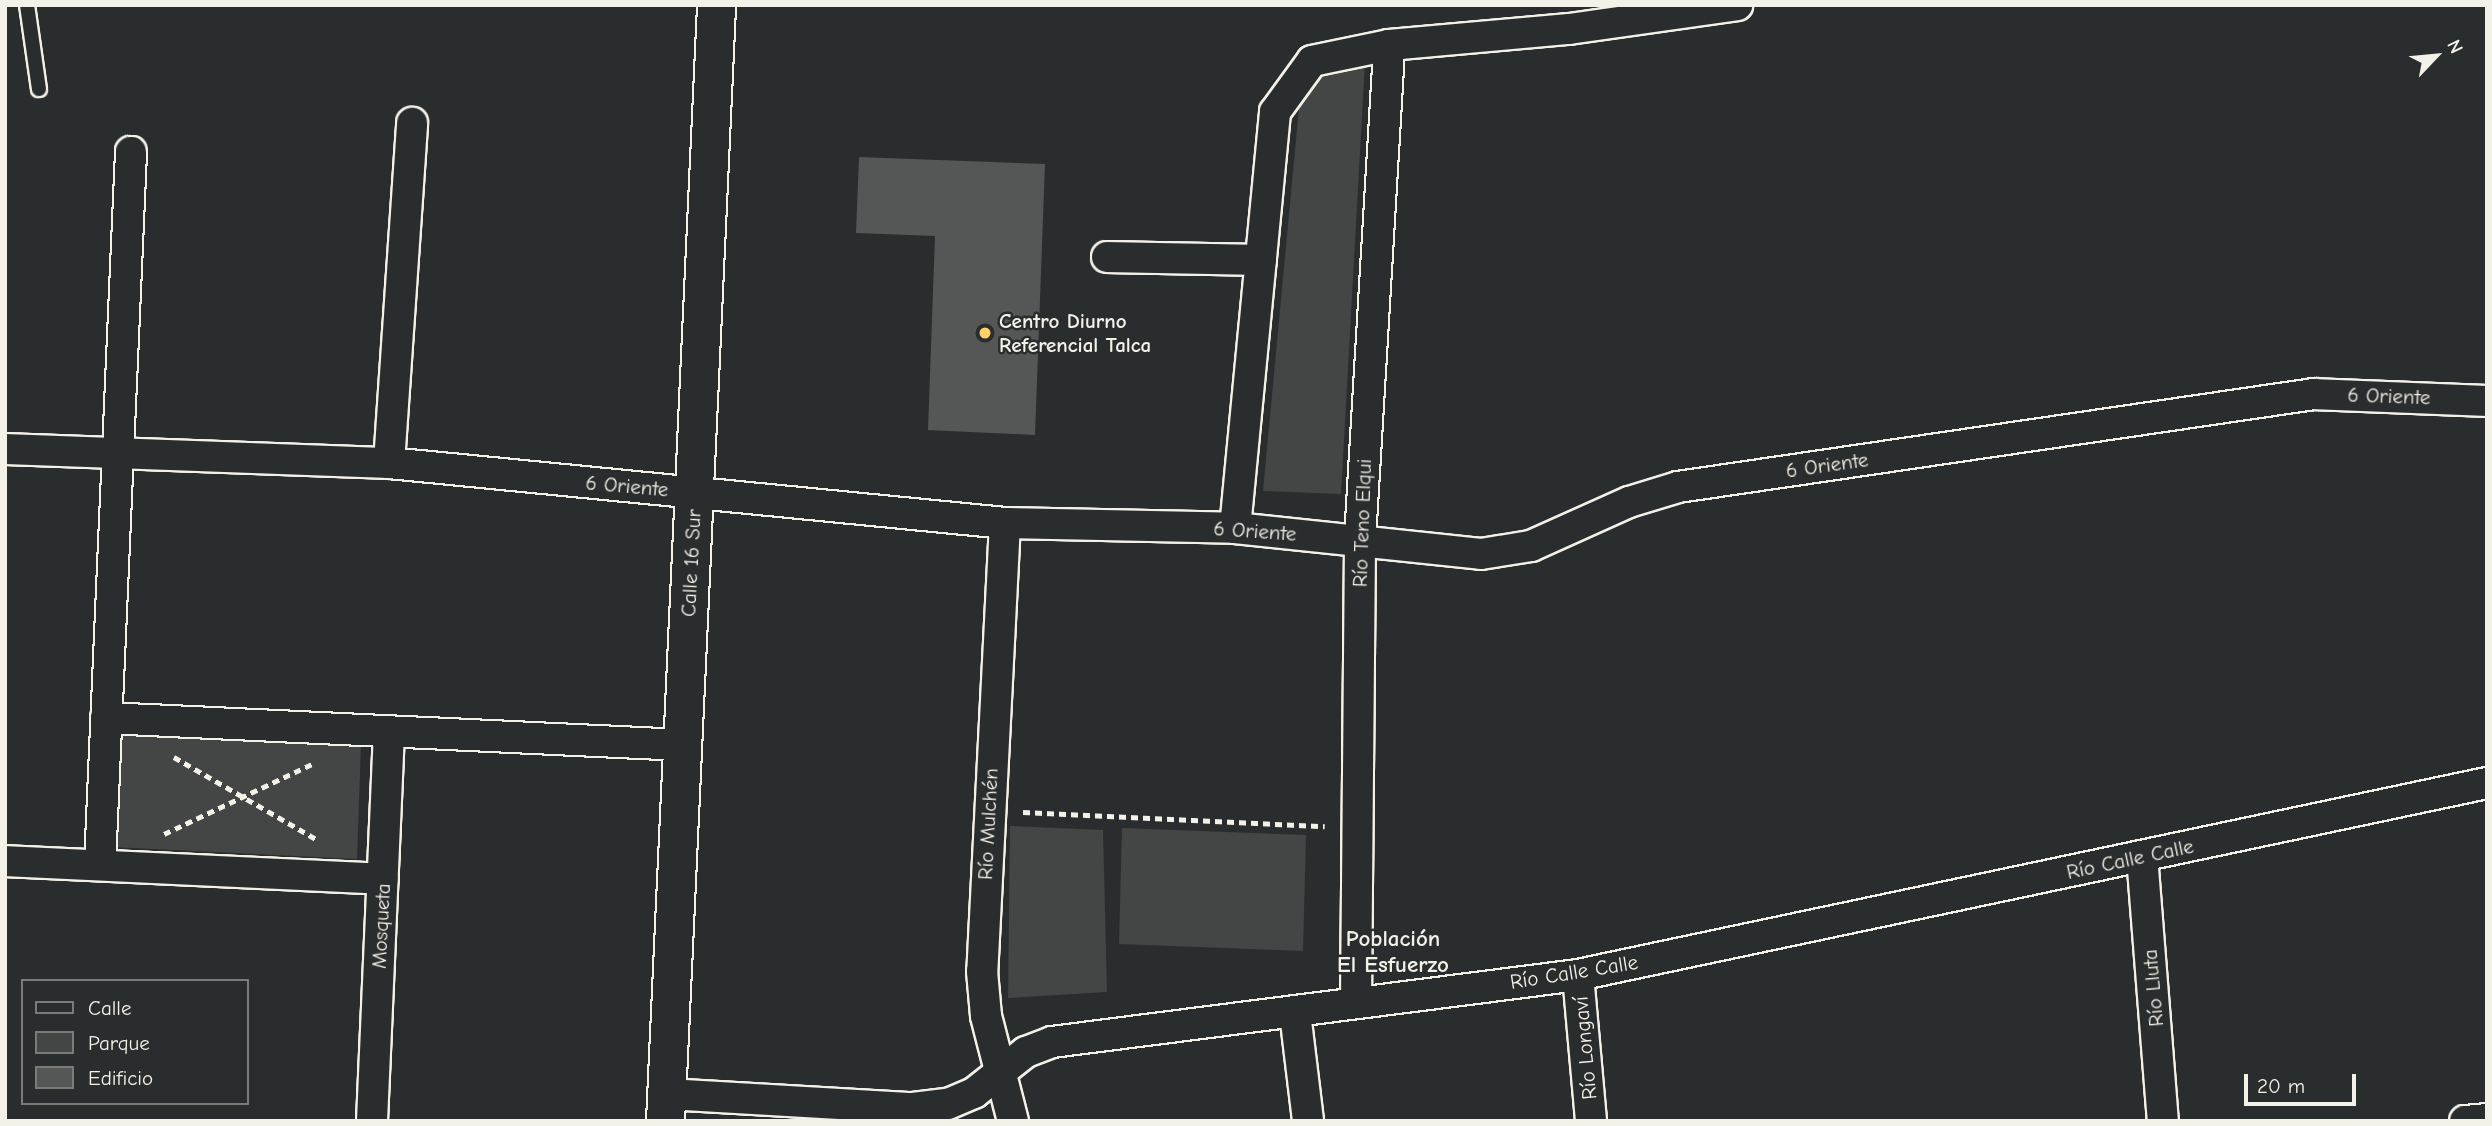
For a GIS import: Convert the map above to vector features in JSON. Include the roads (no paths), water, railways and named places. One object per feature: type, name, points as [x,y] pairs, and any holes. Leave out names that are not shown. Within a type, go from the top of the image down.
[{"type":"street","name":"Calle 16 Sur","points":[[666,1107],[716,5]]},
{"type":"street","points":[[1569,29],[1600,5]]},
{"type":"street","points":[[1235,528],[1275,113],[1312,61],[1389,45],[1569,29],[1737,5]]},
{"type":"street","name":"Río Teno Elqui","points":[[1356,1002],[1354,827],[1360,539],[1389,45]]},
{"type":"street","points":[[389,463],[412,122]]},
{"type":"street","points":[[100,865],[131,152]]},
{"type":"street","points":[[1107,257],[1261,260]]},
{"type":"street","name":"6 Oriente","points":[[5,449],[389,463],[1006,523],[1235,528],[1360,539],[1481,554],[1506,552],[1678,486],[2314,394],[2487,401]]},
{"type":"street","name":"Río Mulchén","points":[[1006,523],[988,811],[982,971],[986,1016],[1013,1121]]},
{"type":"street","points":[[107,718],[682,745]]},
{"type":"street","name":"Mosqueta","points":[[372,1121],[389,731]]},
{"type":"street","name":"Río Calle Calle","points":[[666,1107],[913,1108],[948,1104],[974,1093],[1001,1069],[1026,1052],[1052,1042],[1134,1028],[1296,1013],[1356,1002],[1578,975],[2487,783]]},
{"type":"street","name":"Río Lluta","points":[[2142,856],[2163,1121]]},
{"type":"street","points":[[5,861],[383,879]]},
{"type":"street","name":"Río Longaví","points":[[1578,975],[1591,1121]]},
{"type":"street","points":[[1296,1013],[1308,1121]]},
{"type":"street","points":[[2465,1121],[2487,1119]]},
{"type":"lane","points":[[27,5],[39,89]]},
{"type":"place","name":"Centro Diurno Referencial Talca","points":[[985,333]]},
{"type":"district","name":"Población El Esfuerzo","points":[[1393,952]]}]
